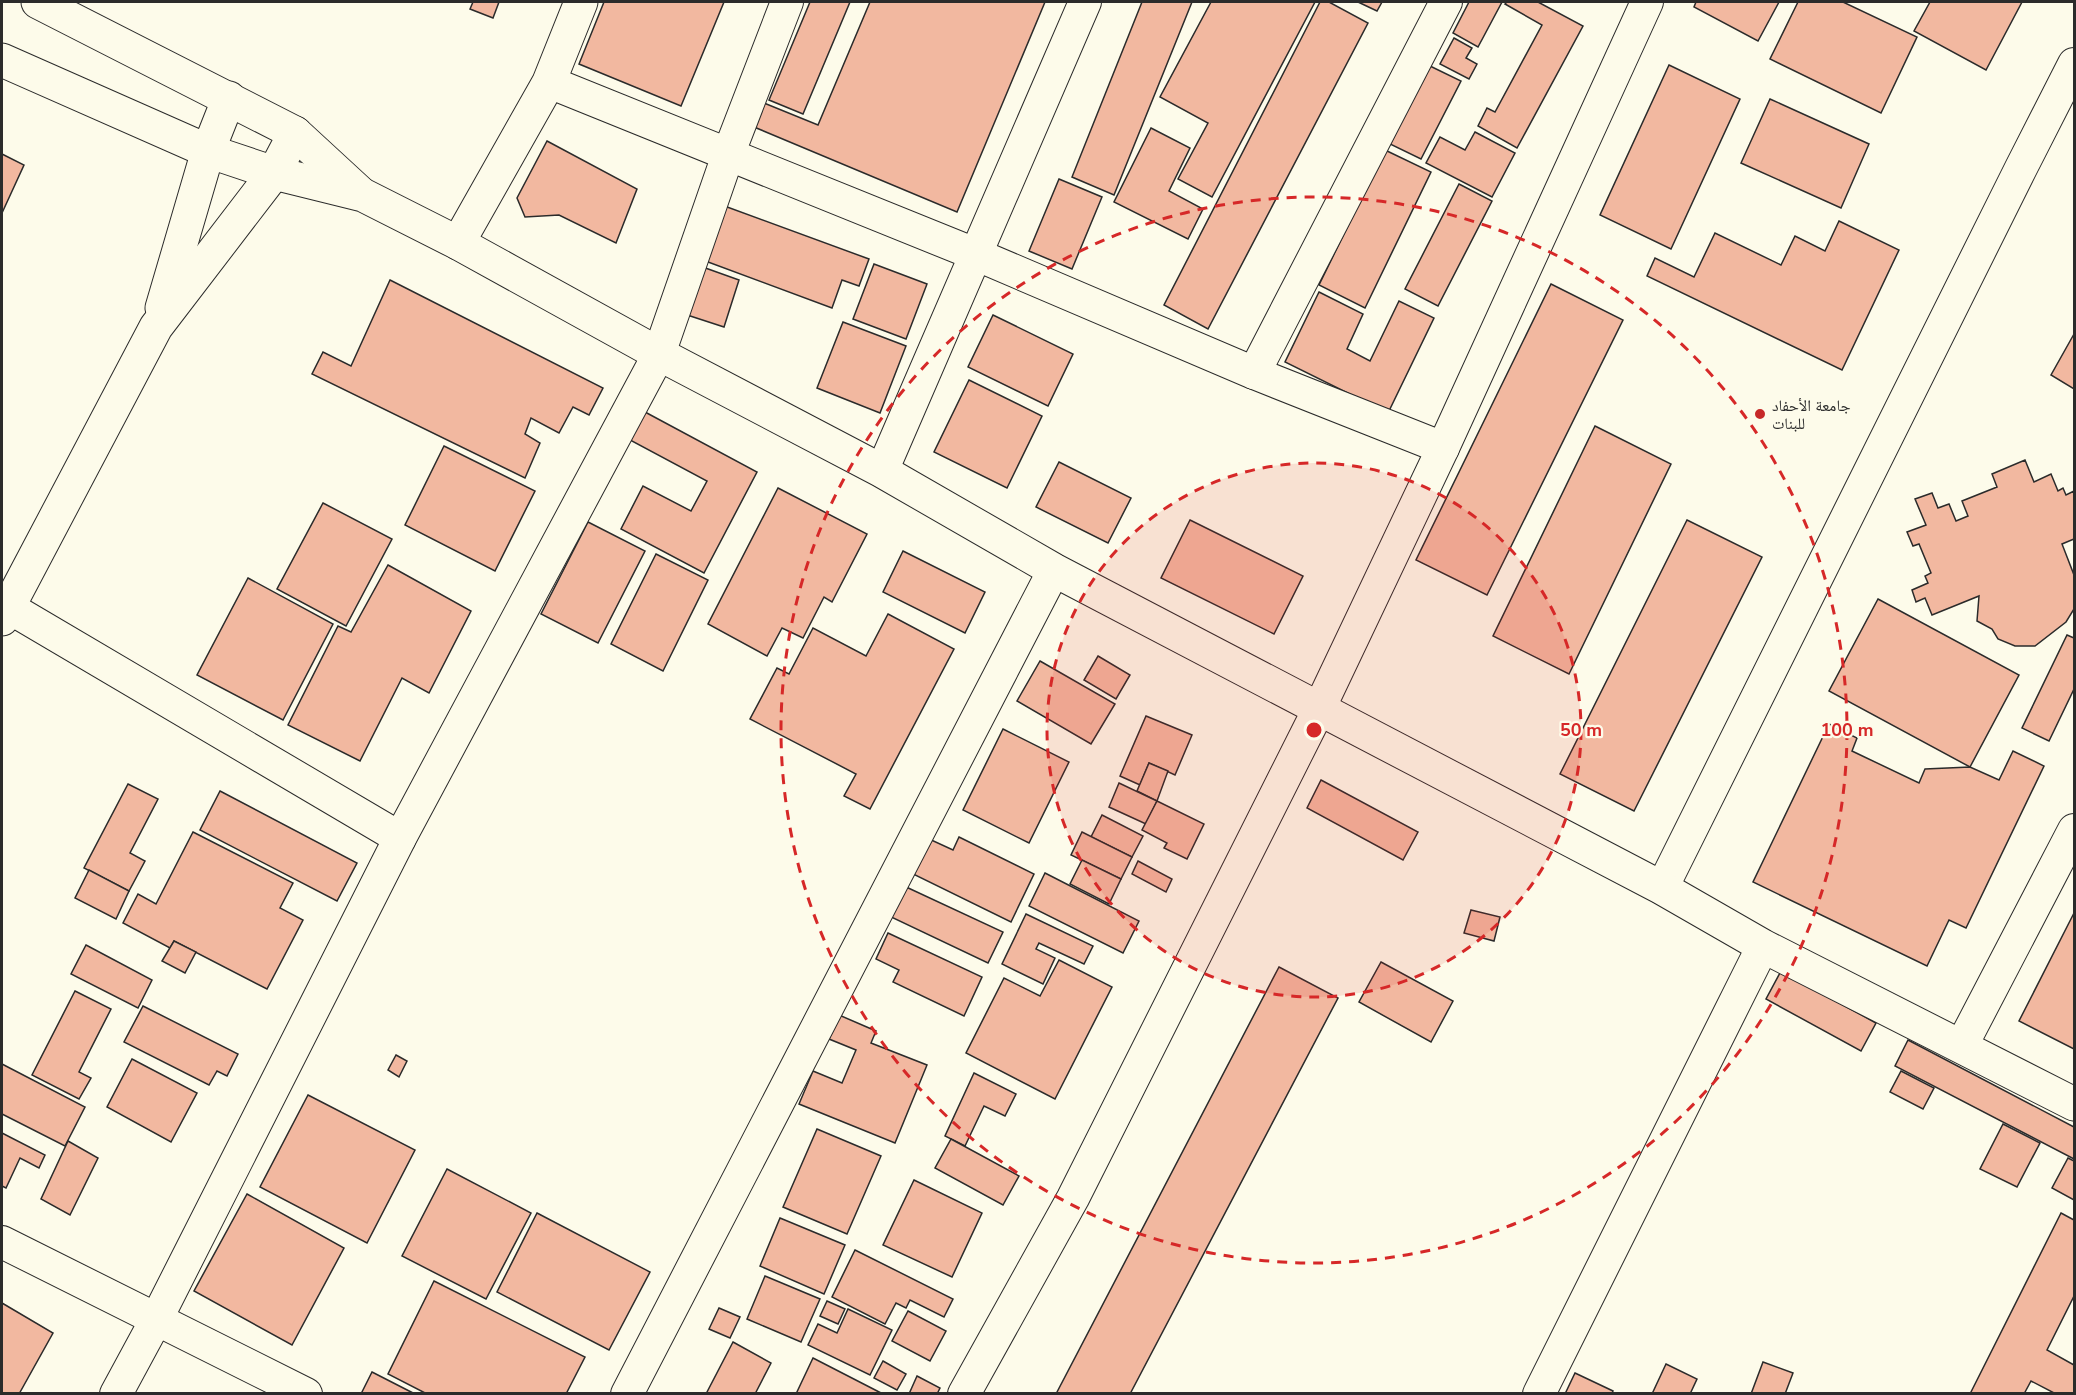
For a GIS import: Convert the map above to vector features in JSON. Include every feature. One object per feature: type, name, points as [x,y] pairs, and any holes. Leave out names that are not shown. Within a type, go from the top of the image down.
[{"type":"street","points":[[38,2],[295,133],[363,195]]},
{"type":"street","points":[[458,243],[549,82],[581,2]]},
{"type":"street","points":[[116,1394],[156,1320],[400,838],[659,354],[728,155],[787,2]]},
{"type":"street","points":[[882,471],[1085,2]]},
{"type":"street","points":[[1254,373],[1446,2]]},
{"type":"street","points":[[964,1394],[1073,1198],[1319,709],[1443,448],[1647,2]]},
{"type":"street","points":[[2,60],[208,151],[274,173],[363,195],[458,243],[659,354],[882,471],[1054,570],[1662,888],[1763,946],[2074,1104]]},
{"type":"street","points":[[1662,888],[2074,64]]},
{"type":"street","points":[[549,82],[975,254],[1254,373],[1443,448]]},
{"type":"street","points":[[156,327],[208,151],[229,98]]},
{"type":"street","points":[[295,133],[274,173],[156,327],[5,613],[400,838]]},
{"type":"street","points":[[627,1394],[1054,570]]},
{"type":"street","points":[[1962,1046],[2074,830]]},
{"type":"street","points":[[1539,1394],[1763,946]]},
{"type":"street","points":[[2,1242],[306,1394]]},
{"type":"building","points":[[473,2],[499,2],[493,18],[470,9]]},
{"type":"building","points":[[604,2],[724,2],[681,106],[579,64]]},
{"type":"building","points":[[810,2],[850,2],[803,114],[769,100]]},
{"type":"building","points":[[870,2],[1045,2],[957,212],[754,127],[764,103],[818,125]]},
{"type":"building","points":[[1142,2],[1192,2],[1114,195],[1072,177]]},
{"type":"building","points":[[1211,2],[1315,2],[1212,197],[1178,179],[1208,123],[1160,97]]},
{"type":"building","points":[[1320,2],[1329,2],[1368,23],[1208,329],[1164,305]]},
{"type":"building","points":[[1358,2],[1382,2],[1377,11]]},
{"type":"building","points":[[1469,2],[1502,2],[1478,47],[1453,33]]},
{"type":"building","points":[[1507,2],[1538,2],[1583,26],[1517,148],[1478,126],[1487,108],[1495,112],[1542,25],[1505,4]]},
{"type":"building","points":[[1696,2],[1779,2],[1758,41],[1694,7]]},
{"type":"building","points":[[1798,2],[1843,2],[1917,37],[1881,113],[1770,59]]},
{"type":"building","points":[[1930,2],[2022,2],[1986,70],[1914,31]]},
{"type":"building","points":[[1454,38],[1472,48],[1466,58],[1477,64],[1469,79],[1440,64]]},
{"type":"building","points":[[1669,65],[1740,99],[1671,249],[1600,215]]},
{"type":"building","points":[[1430,66],[1461,81],[1421,159],[1390,144]]},
{"type":"building","points":[[1770,99],[1869,144],[1841,208],[1741,163]]},
{"type":"building","points":[[1151,128],[1190,148],[1169,191],[1203,209],[1188,239],[1114,202]]},
{"type":"building","points":[[1475,132],[1515,153],[1492,197],[1426,163],[1440,137],[1465,150]]},
{"type":"building","points":[[547,141],[637,189],[616,243],[559,215],[525,217],[517,198]]},
{"type":"building","points":[[1385,150],[1431,172],[1365,308],[1319,285]]},
{"type":"building","points":[[2,154],[24,165],[2,213]]},
{"type":"building","points":[[1059,179],[1102,197],[1072,269],[1029,251]]},
{"type":"building","points":[[1459,184],[1492,201],[1438,306],[1405,289]]},
{"type":"building","points":[[719,204],[869,259],[859,286],[842,280],[832,308],[700,259]]},
{"type":"building","points":[[1839,221],[1899,250],[1842,370],[1647,276],[1655,258],[1694,277],[1715,233],[1781,265],[1795,236],[1825,251]]},
{"type":"building","points":[[874,264],[927,284],[906,339],[853,319]]},
{"type":"building","points":[[697,265],[739,280],[724,327],[681,313]]},
{"type":"building","points":[[390,280],[603,388],[589,415],[573,407],[559,433],[531,418],[525,434],[540,443],[525,478],[312,374],[323,352],[351,366]]},
{"type":"building","points":[[1551,284],[1623,320],[1487,595],[1416,560]]},
{"type":"building","points":[[1319,292],[1363,314],[1347,349],[1370,361],[1399,301],[1434,318],[1388,413],[1285,362]]},
{"type":"building","points":[[993,315],[1073,354],[1048,406],[968,367]]},
{"type":"building","points":[[843,322],[906,346],[880,413],[817,388]]},
{"type":"building","points":[[2074,334],[2074,389],[2051,375]]},
{"type":"building","points":[[969,380],[1042,416],[1007,488],[934,452]]},
{"type":"building","points":[[645,412],[757,472],[704,573],[621,529],[643,486],[691,511],[707,481],[630,440]]},
{"type":"building","points":[[1595,426],[1671,464],[1569,674],[1493,636]]},
{"type":"building","points":[[444,446],[535,491],[495,571],[405,525]]},
{"type":"building","points":[[2025,460],[2034,482],[2051,474],[2058,491],[2063,488],[2066,495],[2074,491],[2074,539],[2062,544],[2074,575],[2074,609],[2066,622],[2035,646],[2015,646],[1998,639],[1992,629],[1977,621],[1979,596],[1932,615],[1925,598],[1916,602],[1912,590],[1928,583],[1925,576],[1931,573],[1919,544],[1913,546],[1907,532],[1926,525],[1915,499],[1932,493],[1938,508],[1949,504],[1956,521],[1968,516],[1962,501],[1997,487],[1992,474]]},
{"type":"building","points":[[1059,462],[1131,498],[1108,543],[1036,507]]},
{"type":"building","points":[[778,488],[867,534],[832,602],[824,597],[803,638],[782,628],[767,656],[708,624]]},
{"type":"building","points":[[323,503],[392,539],[346,626],[277,589]]},
{"type":"building","points":[[1190,520],[1303,576],[1274,634],[1161,578]]},
{"type":"building","points":[[1687,520],[1762,557],[1634,811],[1560,774]]},
{"type":"building","points":[[588,522],[645,551],[598,643],[541,614]]},
{"type":"building","points":[[903,551],[985,592],[965,633],[883,592]]},
{"type":"building","points":[[656,554],[708,580],[663,671],[611,644]]},
{"type":"building","points":[[388,565],[471,611],[429,693],[402,678],[360,761],[288,725],[338,626],[351,632]]},
{"type":"building","points":[[248,578],[333,624],[283,720],[197,675]]},
{"type":"building","points":[[1878,599],[2019,675],[1970,767],[1829,691]]},
{"type":"building","points":[[888,614],[954,649],[870,809],[844,796],[856,774],[750,719],[777,668],[789,674],[813,628],[866,656]]},
{"type":"building","points":[[2067,635],[2074,638],[2074,689],[2049,741],[2022,728]]},
{"type":"building","points":[[1098,656],[1130,675],[1116,699],[1084,680]]},
{"type":"building","points":[[1040,661],[1115,704],[1091,744],[1017,701]]},
{"type":"building","points":[[1146,716],[1192,735],[1175,775],[1149,763],[1140,785],[1120,776]]},
{"type":"building","points":[[1829,724],[1857,738],[1852,751],[1919,783],[1925,769],[1970,767],[1999,780],[2013,751],[2044,766],[1966,928],[1949,920],[1927,966],[1753,882]]},
{"type":"building","points":[[1003,729],[1069,762],[1029,843],[963,810]]},
{"type":"building","points":[[1149,763],[1168,771],[1157,801],[1137,791]]},
{"type":"building","points":[[1321,780],[1418,832],[1403,860],[1307,808]]},
{"type":"building","points":[[1119,783],[1157,801],[1146,824],[1109,807]]},
{"type":"building","points":[[128,784],[158,799],[130,853],[145,861],[129,891],[84,868]]},
{"type":"building","points":[[220,791],[357,863],[337,901],[200,830]]},
{"type":"building","points":[[1157,801],[1204,824],[1187,859],[1164,848],[1167,843],[1142,830]]},
{"type":"building","points":[[1102,815],[1143,836],[1132,857],[1091,837]]},
{"type":"building","points":[[193,832],[293,883],[280,908],[303,920],[267,989],[174,941],[170,948],[123,923],[138,894],[156,904]]},
{"type":"building","points":[[1082,832],[1132,857],[1121,879],[1071,855]]},
{"type":"building","points":[[959,837],[1034,874],[1011,922],[911,873],[927,838],[953,850]]},
{"type":"building","points":[[1082,860],[1121,879],[1109,904],[1070,884]]},
{"type":"building","points":[[1138,861],[1172,879],[1166,892],[1132,874]]},
{"type":"building","points":[[89,870],[129,891],[116,919],[75,898]]},
{"type":"building","points":[[1045,873],[1139,921],[1123,953],[1029,906]]},
{"type":"building","points":[[904,886],[1003,932],[988,963],[889,916]]},
{"type":"building","points":[[1471,910],[1500,917],[1494,941],[1464,933]]},
{"type":"building","points":[[2074,913],[2074,1049],[2019,1021]]},
{"type":"building","points":[[1026,914],[1093,946],[1084,964],[1039,943],[1036,949],[1055,958],[1043,984],[1002,964]]},
{"type":"building","points":[[888,933],[982,977],[964,1016],[893,982],[899,970],[876,959]]},
{"type":"building","points":[[174,941],[196,952],[185,973],[162,961]]},
{"type":"building","points":[[86,945],[152,980],[138,1008],[71,974]]},
{"type":"building","points":[[1059,960],[1112,987],[1055,1099],[966,1053],[1004,978],[1040,996]]},
{"type":"building","points":[[1381,962],[1453,1001],[1431,1042],[1359,1002]]},
{"type":"building","points":[[1279,967],[1338,998],[1130,1394],[1056,1394]]},
{"type":"building","points":[[1781,971],[1876,1023],[1861,1051],[1766,999]]},
{"type":"building","points":[[75,991],[111,1009],[79,1072],[91,1078],[79,1099],[32,1075]]},
{"type":"building","points":[[143,1006],[238,1054],[227,1076],[217,1071],[209,1085],[124,1042]]},
{"type":"building","points":[[839,1015],[876,1031],[871,1043],[927,1065],[895,1143],[799,1104],[813,1071],[842,1083],[856,1050],[829,1039]]},
{"type":"building","points":[[1908,1040],[2074,1127],[2074,1159],[1895,1066]]},
{"type":"building","points":[[396,1055],[407,1061],[399,1077],[388,1070]]},
{"type":"building","points":[[132,1059],[197,1093],[171,1142],[107,1107]]},
{"type":"building","points":[[2,1064],[85,1107],[65,1146],[2,1114]]},
{"type":"building","points":[[1901,1071],[1934,1088],[1923,1109],[1890,1092]]},
{"type":"building","points":[[974,1073],[1016,1094],[1005,1116],[984,1106],[965,1146],[945,1136]]},
{"type":"building","points":[[308,1095],[415,1150],[367,1243],[260,1187]]},
{"type":"building","points":[[2003,1124],[2040,1143],[2017,1187],[1980,1169]]},
{"type":"building","points":[[817,1129],[881,1156],[847,1234],[783,1207]]},
{"type":"building","points":[[2,1133],[45,1155],[39,1168],[20,1158],[6,1188],[2,1186]]},
{"type":"building","points":[[951,1139],[1019,1176],[1003,1205],[935,1168]]},
{"type":"building","points":[[68,1141],[98,1158],[70,1215],[41,1199]]},
{"type":"building","points":[[2068,1158],[2074,1161],[2074,1200],[2052,1188]]},
{"type":"building","points":[[447,1169],[531,1213],[486,1299],[402,1256]]},
{"type":"building","points":[[914,1180],[982,1213],[952,1277],[883,1245]]},
{"type":"building","points":[[247,1194],[344,1248],[292,1345],[194,1291]]},
{"type":"building","points":[[537,1213],[650,1272],[609,1350],[497,1292]]},
{"type":"building","points":[[2061,1213],[2074,1220],[2074,1296],[2047,1350],[2074,1365],[2074,1394],[2056,1394],[2031,1381],[2024,1394],[1970,1394]]},
{"type":"building","points":[[780,1218],[845,1245],[824,1294],[760,1266]]},
{"type":"building","points":[[855,1250],[953,1299],[944,1317],[910,1300],[906,1308],[896,1303],[885,1324],[832,1297]]},
{"type":"building","points":[[765,1276],[820,1299],[801,1342],[747,1319]]},
{"type":"building","points":[[434,1281],[585,1357],[566,1394],[427,1394],[388,1374]]},
{"type":"building","points":[[827,1301],[845,1309],[838,1324],[820,1316]]},
{"type":"building","points":[[2,1303],[53,1333],[19,1394],[2,1394]]},
{"type":"building","points":[[719,1308],[740,1317],[730,1338],[709,1329]]},
{"type":"building","points":[[848,1309],[892,1330],[870,1375],[808,1345],[818,1324],[837,1333]]},
{"type":"building","points":[[908,1311],[946,1331],[930,1361],[892,1341]]},
{"type":"building","points":[[733,1342],[771,1363],[755,1394],[706,1394]]},
{"type":"building","points":[[813,1358],[883,1394],[796,1394]]},
{"type":"building","points":[[883,1361],[906,1374],[897,1390],[874,1378]]},
{"type":"building","points":[[1763,1362],[1793,1373],[1785,1394],[1751,1394]]},
{"type":"building","points":[[1666,1364],[1697,1379],[1690,1394],[1652,1394]]},
{"type":"building","points":[[372,1372],[415,1394],[361,1394]]},
{"type":"building","points":[[1575,1373],[1613,1391],[1612,1394],[1565,1394]]},
{"type":"building","points":[[917,1376],[940,1388],[937,1394],[909,1394]]},
{"type":"place","name":"جامعة الأحفاد للبنات","points":[[1760,414]]}]
